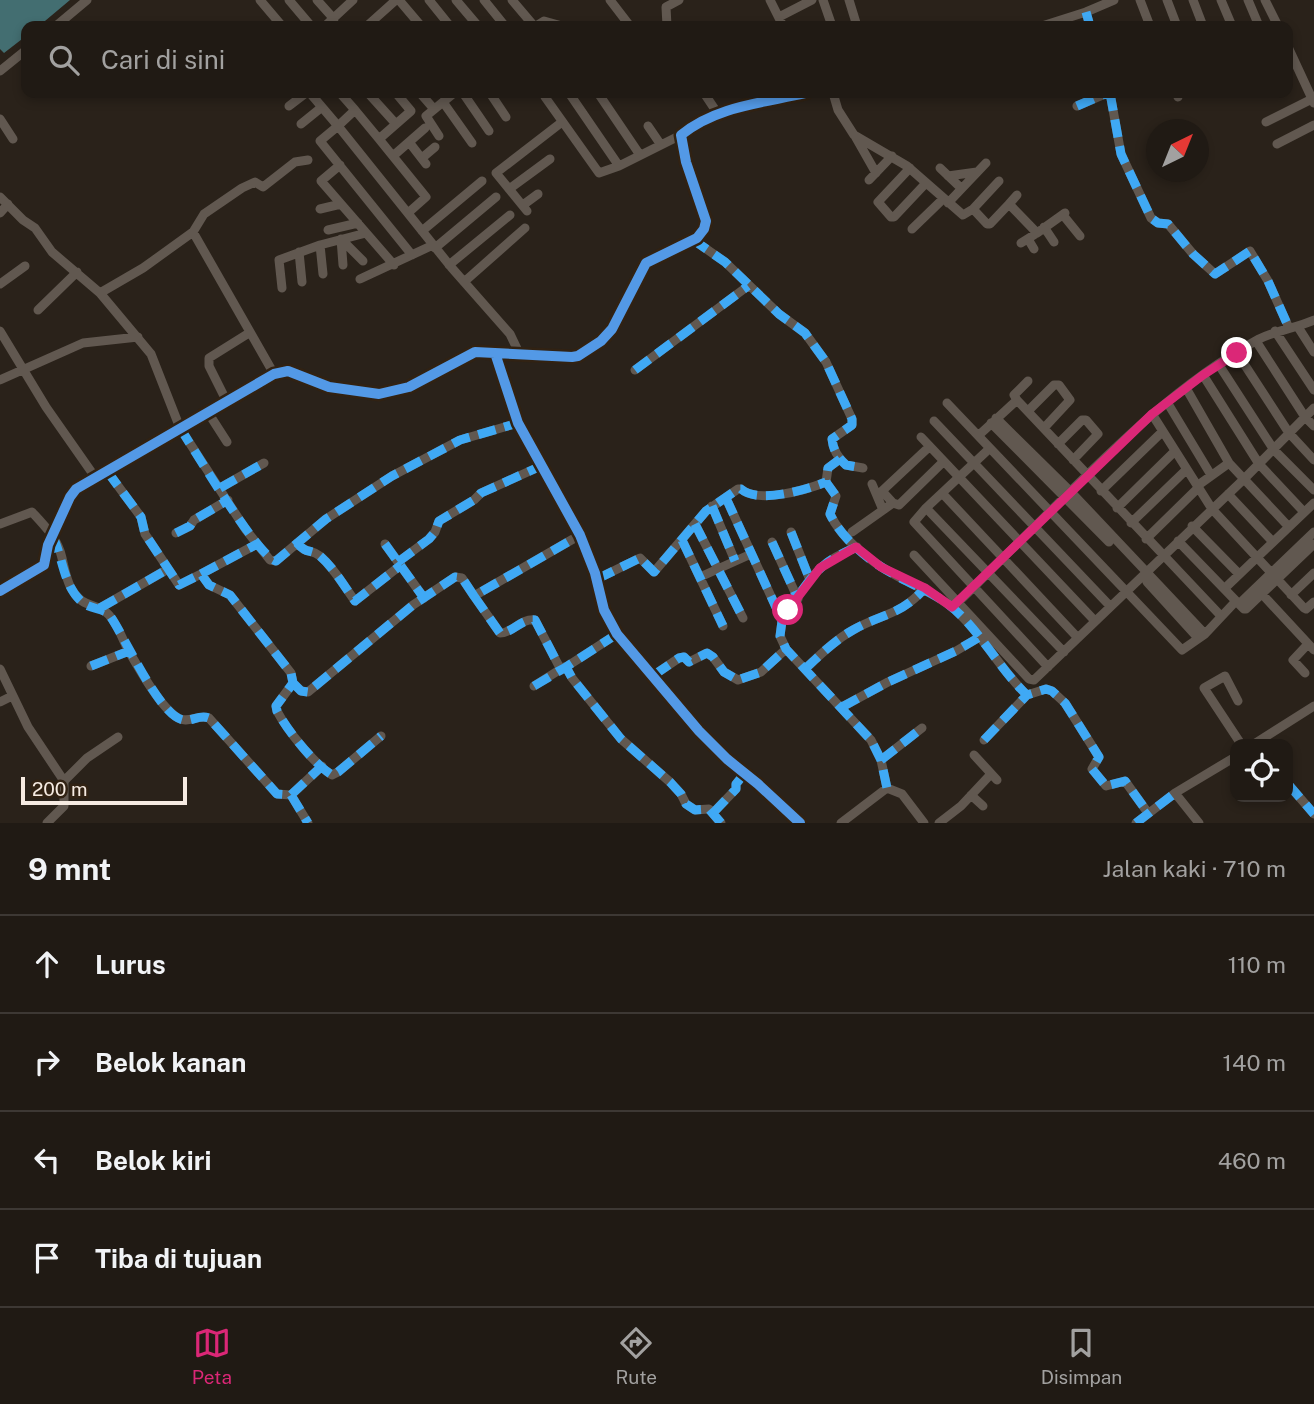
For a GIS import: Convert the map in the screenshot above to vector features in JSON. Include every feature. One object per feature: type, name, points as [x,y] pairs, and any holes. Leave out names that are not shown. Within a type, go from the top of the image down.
[{"type":"street","points":[[62,21],[87,0]]},
{"type":"street","points":[[260,0],[278,21]]},
{"type":"street","points":[[289,0],[307,21]]},
{"type":"street","points":[[317,0],[334,19]]},
{"type":"street","points":[[332,21],[348,2],[351,7],[359,0]]},
{"type":"street","points":[[373,21],[397,0],[416,21]]},
{"type":"street","points":[[429,0],[446,21]]},
{"type":"street","points":[[456,0],[474,21]]},
{"type":"street","points":[[484,0],[501,21]]},
{"type":"street","points":[[512,0],[531,21]]},
{"type":"street","points":[[610,0],[626,21]]},
{"type":"street","points":[[667,21],[666,7],[679,0]]},
{"type":"street","points":[[770,0],[780,21]]},
{"type":"street","points":[[782,21],[796,3],[812,0]]},
{"type":"street","points":[[823,0],[830,21]]},
{"type":"street","points":[[849,0],[855,21]]},
{"type":"street","points":[[1058,21],[1114,0]]},
{"type":"street","points":[[1140,0],[1148,21]]},
{"type":"street","points":[[1167,0],[1175,21]]},
{"type":"street","points":[[1193,0],[1201,21]]},
{"type":"street","points":[[1221,0],[1230,21]]},
{"type":"street","points":[[1248,0],[1257,21]]},
{"type":"street","points":[[1265,0],[1276,21]]},
{"type":"street","points":[[1086,12],[1089,21]]},
{"type":"street","points":[[0,71],[21,54]]},
{"type":"street","points":[[1266,122],[1313,101],[1293,58]]},
{"type":"street","points":[[289,106],[301,98]]},
{"type":"street","points":[[313,98],[512,338],[520,355]]},
{"type":"street","points":[[344,98],[426,197],[408,213]]},
{"type":"street","points":[[373,98],[396,124]]},
{"type":"street","points":[[379,139],[411,111],[400,98]]},
{"type":"street","points":[[425,98],[435,109]]},
{"type":"street","points":[[439,136],[426,116],[447,98]]},
{"type":"street","points":[[450,98],[472,143]]},
{"type":"street","points":[[466,98],[489,131]]},
{"type":"street","points":[[493,98],[506,117]]},
{"type":"street","points":[[546,98],[596,171],[602,173],[718,114],[780,98]]},
{"type":"street","points":[[572,98],[620,166]]},
{"type":"street","points":[[601,98],[640,155]]},
{"type":"street","points":[[707,98],[718,114]]},
{"type":"street","points":[[834,98],[838,110],[876,173]]},
{"type":"street","points":[[1077,106],[1096,98]]},
{"type":"street","points":[[1109,98],[1121,154],[1151,218],[1158,223],[1168,224],[1215,274],[1250,251],[1293,327],[1314,352]]},
{"type":"street","points":[[301,124],[322,107]]},
{"type":"street","points":[[355,110],[320,141],[412,255]]},
{"type":"street","points":[[0,119],[13,139]]},
{"type":"street","points":[[538,194],[525,208],[496,173],[562,122]]},
{"type":"street","points":[[648,125],[661,145]]},
{"type":"street","points":[[1277,144],[1314,125]]},
{"type":"street","points":[[393,156],[425,128]]},
{"type":"street","points":[[0,591],[44,565],[52,535],[72,493],[95,477],[209,414],[274,374],[288,371],[329,387],[388,394],[424,380],[475,352],[572,357],[593,348],[612,328],[623,311],[646,263],[702,232],[706,221],[686,162],[681,135]]},
{"type":"street","points":[[854,135],[910,169],[963,215],[999,181]]},
{"type":"street","points":[[409,142],[424,161],[435,147]]},
{"type":"street","points":[[869,180],[892,156]]},
{"type":"street","points":[[509,189],[550,159]]},
{"type":"street","points":[[100,293],[130,276],[192,232],[204,214],[242,188],[255,182],[262,187],[295,162],[308,160]]},
{"type":"street","points":[[912,229],[986,163]]},
{"type":"street","points":[[340,165],[321,181],[394,265]]},
{"type":"street","points":[[940,168],[961,188]]},
{"type":"street","points":[[910,169],[878,202],[891,217],[926,183]]},
{"type":"street","points":[[948,176],[977,172]]},
{"type":"street","points":[[422,231],[482,181]]},
{"type":"street","points":[[972,209],[990,224],[1017,195]]},
{"type":"street","points":[[0,197],[35,229],[52,252],[100,293],[138,337],[156,364],[180,428],[257,544],[270,559],[275,561],[336,512],[392,476],[460,440],[518,423]]},
{"type":"street","points":[[360,279],[434,246],[496,197]]},
{"type":"street","points":[[0,213],[8,204]]},
{"type":"street","points":[[320,209],[341,204]]},
{"type":"street","points":[[1009,204],[1054,242]]},
{"type":"street","points":[[1034,249],[1025,241],[1064,214],[1080,236]]},
{"type":"street","points":[[449,265],[510,215]]},
{"type":"street","points":[[328,230],[358,223]]},
{"type":"street","points":[[464,282],[526,228]]},
{"type":"street","points":[[192,232],[274,374]]},
{"type":"street","points":[[282,288],[279,260],[320,245],[366,233]]},
{"type":"street","points":[[341,239],[363,261]]},
{"type":"street","points":[[341,239],[342,265]]},
{"type":"street","points":[[692,239],[725,262],[783,317],[800,328],[826,362],[852,419],[852,425],[832,439],[840,459],[848,466],[863,468]]},
{"type":"street","points":[[320,245],[323,274]]},
{"type":"street","points":[[342,254],[352,250]]},
{"type":"street","points":[[299,252],[302,282]]},
{"type":"street","points":[[0,284],[25,266]]},
{"type":"street","points":[[38,310],[77,272]]},
{"type":"street","points":[[635,370],[748,286]]},
{"type":"street","points":[[955,604],[1167,402],[1256,341],[1275,331],[1314,320]]},
{"type":"street","points":[[0,331],[46,407],[95,477]]},
{"type":"street","points":[[1275,331],[1314,390]]},
{"type":"street","points":[[227,402],[209,366],[209,358],[249,333]]},
{"type":"street","points":[[0,380],[24,367],[83,343],[138,337]]},
{"type":"street","points":[[1256,341],[1305,417],[1314,426]]},
{"type":"street","points":[[495,353],[518,423],[579,535],[597,579],[604,610],[617,634],[699,731],[800,823]]},
{"type":"street","points":[[1237,353],[1289,433],[1314,460]]},
{"type":"street","points":[[1219,365],[1273,450],[1314,490]]},
{"type":"street","points":[[1203,375],[1259,464],[1304,512]]},
{"type":"street","points":[[1028,381],[1014,395],[1017,400],[1221,616]]},
{"type":"street","points":[[1028,411],[1054,385],[1059,385],[1070,400],[1044,428]]},
{"type":"street","points":[[1186,388],[1229,463],[1288,526]]},
{"type":"street","points":[[979,435],[1017,400]]},
{"type":"street","points":[[1167,402],[1211,475]]},
{"type":"street","points":[[947,403],[1179,649],[1184,650],[1221,616],[1262,594],[1314,532]]},
{"type":"street","points":[[914,555],[955,604],[1029,679],[1036,679],[1314,408]]},
{"type":"street","points":[[209,414],[226,442]]},
{"type":"street","points":[[1152,414],[1212,509],[1306,609],[1314,602]]},
{"type":"street","points":[[1058,443],[1082,420],[1086,420],[1098,434],[1073,460]]},
{"type":"street","points":[[934,421],[1110,606]]},
{"type":"street","points":[[994,421],[1069,495],[1201,636]]},
{"type":"street","points":[[1101,491],[1162,432]]},
{"type":"street","points":[[920,437],[1095,621]]},
{"type":"street","points":[[880,493],[929,447]]},
{"type":"street","points":[[990,448],[914,522],[1048,667]]},
{"type":"street","points":[[1117,508],[1174,452]]},
{"type":"street","points":[[825,482],[828,468],[840,459]]},
{"type":"street","points":[[872,484],[880,493],[899,505],[943,462]]},
{"type":"street","points":[[220,488],[264,463]]},
{"type":"street","points":[[1146,539],[1197,487],[1229,463]]},
{"type":"street","points":[[297,543],[303,550],[314,552],[325,561],[355,601],[429,539],[440,520],[481,493],[541,466]]},
{"type":"street","points":[[1131,523],[1186,470]]},
{"type":"street","points":[[107,471],[141,517],[145,534],[181,586],[257,544]]},
{"type":"street","points":[[597,579],[640,558],[654,572],[712,506],[740,489],[751,495],[791,494],[825,482]]},
{"type":"street","points":[[825,482],[836,496],[830,510],[831,517],[856,547],[881,567],[955,604],[978,638],[1027,695]]},
{"type":"street","points":[[880,493],[883,510]]},
{"type":"street","points":[[942,493],[1078,638]]},
{"type":"street","points":[[1228,494],[1272,541]]},
{"type":"street","points":[[726,498],[751,554],[755,556],[782,621],[780,636],[786,649],[871,740],[881,760],[887,788]]},
{"type":"street","points":[[176,533],[228,500]]},
{"type":"street","points":[[852,532],[893,503]]},
{"type":"street","points":[[1224,589],[1314,503]]},
{"type":"street","points":[[712,506],[735,561]]},
{"type":"street","points":[[926,508],[1064,652]]},
{"type":"street","points":[[0,524],[32,512],[52,535],[60,550],[71,588],[83,603],[90,607],[100,608],[168,569]]},
{"type":"street","points":[[695,524],[743,618]]},
{"type":"street","points":[[1192,526],[1239,574]]},
{"type":"street","points":[[791,533],[810,580]]},
{"type":"street","points":[[474,596],[579,535]]},
{"type":"street","points":[[682,540],[723,625]]},
{"type":"street","points":[[1178,541],[1240,605]]},
{"type":"street","points":[[772,542],[798,600]]},
{"type":"street","points":[[385,544],[424,598]]},
{"type":"street","points":[[1240,605],[1314,544]]},
{"type":"street","points":[[780,616],[798,600],[810,580],[824,565],[856,547]]},
{"type":"street","points":[[700,577],[751,554]]},
{"type":"street","points":[[1291,595],[1314,573]]},
{"type":"street","points":[[201,574],[209,585],[227,593],[241,608],[290,673],[293,683],[301,691],[308,692],[424,598],[459,577],[500,634],[507,633],[526,620],[535,620],[563,668],[621,739],[670,782],[686,804],[695,810],[707,808],[720,823]]},
{"type":"street","points":[[805,669],[839,639],[863,624],[905,607],[925,588]]},
{"type":"street","points":[[1262,594],[1311,647],[1293,660],[1305,673]]},
{"type":"street","points":[[100,608],[113,620],[153,688],[176,716],[187,720],[202,716],[209,718],[277,794],[291,795],[322,766]]},
{"type":"street","points":[[534,686],[617,634]]},
{"type":"street","points":[[842,708],[978,638]]},
{"type":"street","points":[[653,675],[679,658],[684,657],[689,662],[707,653],[724,672],[738,680],[761,673],[786,649]]},
{"type":"street","points":[[91,666],[129,651]]},
{"type":"street","points":[[0,668],[28,727],[64,781],[64,806],[47,823]]},
{"type":"street","points":[[1238,701],[1225,676],[1204,688],[1238,739]]},
{"type":"street","points":[[293,683],[276,706],[277,711],[329,773],[335,774],[381,736]]},
{"type":"street","points":[[984,740],[1027,695],[1046,690],[1059,696],[1099,757],[1092,769],[1106,786],[1125,781],[1148,813]]},
{"type":"street","points":[[0,702],[12,696]]},
{"type":"street","points":[[1264,739],[1314,706]]},
{"type":"street","points":[[881,760],[922,728]]},
{"type":"street","points":[[64,781],[87,758],[118,737]]},
{"type":"street","points":[[939,823],[994,777],[974,755]]},
{"type":"street","points":[[1136,823],[1175,793],[1230,760]]},
{"type":"street","points":[[713,813],[736,789],[736,784],[745,773]]},
{"type":"street","points":[[841,823],[887,788]]},
{"type":"street","points":[[887,788],[902,794],[924,823]]},
{"type":"street","points":[[1293,790],[1314,814]]},
{"type":"street","points":[[1175,793],[1199,823]]},
{"type":"street","points":[[291,795],[308,823]]},
{"type":"street","points":[[971,795],[983,806]]},
{"type":"water","points":[[0,0],[70,0],[45,21],[21,21],[21,40],[4,53],[0,49]]},
{"type":"marked path","points":[[1086,12],[1089,21]]},
{"type":"marked path","points":[[1077,106],[1095,98]]},
{"type":"marked path","points":[[1111,98],[1121,154],[1151,218],[1158,223],[1168,224],[1193,254],[1215,274],[1250,251],[1268,281],[1289,328]]},
{"type":"marked path","points":[[692,239],[725,262],[779,314],[805,333],[826,362],[852,419],[852,425],[832,439],[838,457],[846,465],[863,468]]},
{"type":"marked path","points":[[635,370],[748,286]]},
{"type":"marked path","points":[[180,428],[241,523],[267,555],[276,561],[326,519],[392,476],[460,440],[518,423]]},
{"type":"marked path","points":[[840,459],[828,468],[826,482],[836,496],[830,514],[842,533],[878,564],[936,596],[960,614],[1027,695],[1046,689],[1052,691],[1065,703],[1099,757],[1092,769],[1106,786],[1125,781],[1148,813]]},
{"type":"marked path","points":[[220,488],[264,463]]},
{"type":"marked path","points":[[398,562],[429,539],[439,521],[481,493],[541,466]]},
{"type":"marked path","points":[[107,471],[141,517],[145,534],[179,585],[201,574],[209,585],[230,595],[291,673],[293,683],[276,706],[277,711],[294,737],[317,763],[332,775],[381,736]]},
{"type":"marked path","points":[[597,579],[640,558],[654,572],[706,511],[738,489],[770,495],[795,492],[826,482]]},
{"type":"marked path","points":[[726,498],[780,616]]},
{"type":"marked path","points":[[176,533],[228,500]]},
{"type":"marked path","points":[[712,506],[735,561]]},
{"type":"marked path","points":[[695,524],[743,618]]},
{"type":"marked path","points":[[791,532],[810,580]]},
{"type":"marked path","points":[[52,535],[71,588],[85,604],[108,613],[142,673],[173,715],[183,720],[209,718],[277,794],[291,795],[322,766]]},
{"type":"marked path","points":[[293,683],[301,691],[308,692],[413,605],[455,577],[462,578],[474,596],[580,535]]},
{"type":"marked path","points":[[682,540],[723,626]]},
{"type":"marked path","points":[[772,542],[798,599]]},
{"type":"marked path","points":[[297,543],[325,561],[355,601],[401,565]]},
{"type":"marked path","points":[[201,574],[257,544]]},
{"type":"marked path","points":[[385,544],[424,598]]},
{"type":"marked path","points":[[857,547],[830,560],[812,578],[780,616],[780,636],[786,649],[871,740],[881,760],[887,788]]},
{"type":"marked path","points":[[100,608],[168,569]]},
{"type":"marked path","points":[[805,669],[846,634],[899,609],[925,588]]},
{"type":"marked path","points":[[474,596],[500,633],[525,621],[535,620],[561,670]]},
{"type":"marked path","points":[[617,634],[566,667],[572,678],[621,739],[670,782],[686,804],[695,810],[709,809],[721,823]]},
{"type":"marked path","points":[[842,707],[978,638]]},
{"type":"marked path","points":[[654,675],[679,658],[684,657],[689,662],[707,653],[724,672],[738,680],[761,672],[786,649]]},
{"type":"marked path","points":[[91,666],[129,651]]},
{"type":"marked path","points":[[534,686],[566,667]]},
{"type":"marked path","points":[[984,740],[1027,695]]},
{"type":"marked path","points":[[881,760],[922,728]]},
{"type":"marked path","points":[[713,813],[736,789],[736,784],[745,773]]},
{"type":"marked path","points":[[1293,790],[1314,814]]},
{"type":"marked path","points":[[1136,823],[1175,793]]},
{"type":"marked path","points":[[291,795],[308,823]]},
{"type":"cycle path","points":[[0,591],[44,565],[48,545],[76,489],[274,374],[288,371],[329,387],[379,394],[409,387],[475,352],[578,356],[601,341],[612,329],[646,263],[697,238],[704,229],[706,221],[686,162],[681,135],[695,125],[725,112],[782,98]]},
{"type":"cycle path","points":[[495,353],[518,423],[580,535],[595,573],[604,610],[617,634],[699,731],[800,823]]},
{"type":"route","points":[[788,610],[820,568],[856,547],[881,567],[934,593],[952,607],[1152,414],[1237,353]]}]
